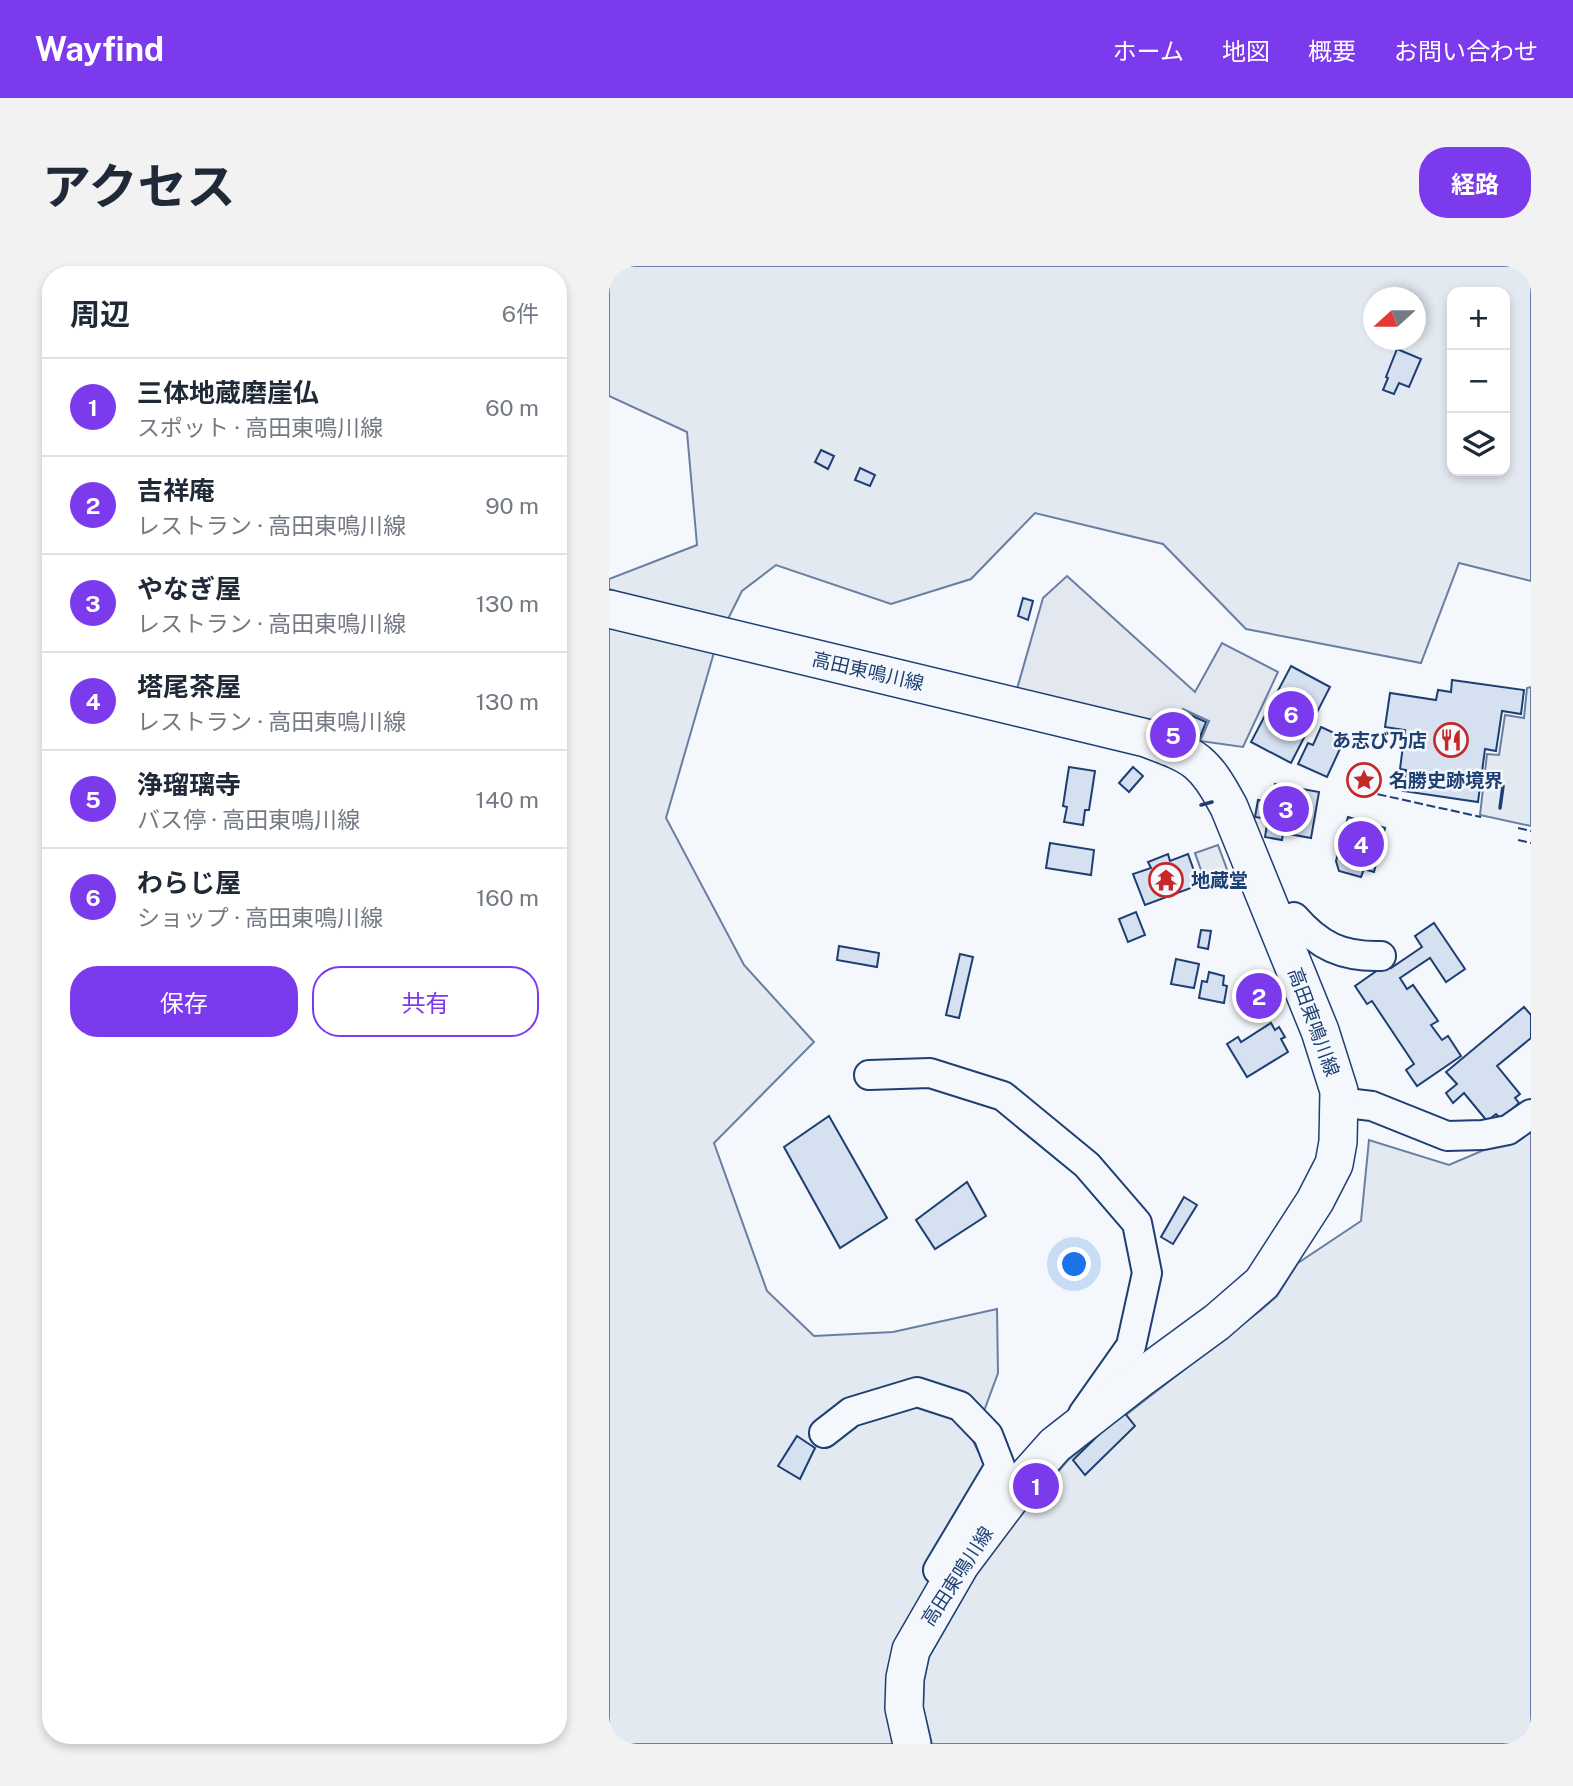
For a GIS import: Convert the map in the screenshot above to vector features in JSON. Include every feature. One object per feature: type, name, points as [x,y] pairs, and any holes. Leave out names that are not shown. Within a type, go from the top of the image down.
[{"type":"main road","name":"高田東鳴川線","points":[[609,609],[1084,722],[1146,738],[1197,760],[1211,774],[1229,807],[1320,1031],[1339,1091],[1338,1142],[1334,1164],[1315,1200],[1262,1283],[1217,1322],[1067,1436],[1039,1463],[995,1516],[960,1565],[911,1650],[905,1678],[904,1708],[912,1744]]},
{"type":"street","points":[[1278,923],[1294,917],[1308,933],[1336,950],[1358,956],[1381,956]]},
{"type":"street","points":[[869,1075],[930,1073],[1003,1096],[1087,1165],[1137,1223],[1147,1273],[1131,1346],[1067,1436]]},
{"type":"street","points":[[1338,1102],[1372,1106],[1447,1136],[1483,1135],[1509,1130],[1531,1114]]},
{"type":"street","points":[[824,1433],[851,1412],[917,1392],[960,1406],[988,1435],[1000,1466],[937,1572],[941,1597]]},
{"type":"shaded area","points":[[609,266],[1531,266],[1531,581],[1459,563],[1421,663],[1246,629],[1163,544],[1035,513],[971,579],[891,604],[776,565],[742,591],[728,619],[609,589],[609,579],[697,545],[687,432],[609,396]]},
{"type":"shaded area","points":[[1067,576],[1195,692],[1222,643],[1278,672],[1243,747],[1200,741],[1209,721],[1183,709],[1171,734],[1015,696],[1043,598]]},
{"type":"shaded area","points":[[609,623],[715,649],[666,818],[744,965],[814,1042],[714,1143],[767,1291],[814,1336],[893,1332],[997,1309],[998,1373],[973,1441],[998,1491],[949,1557],[899,1744],[609,1744]]},
{"type":"shaded area","points":[[1531,687],[1531,826],[1480,815],[1487,754],[1499,755],[1505,715],[1524,718],[1527,688]]},
{"type":"shaded area","points":[[1218,845],[1229,875],[1206,884],[1195,853]]},
{"type":"shaded area","points":[[1531,1130],[1531,1744],[932,1744],[923,1707],[924,1681],[929,1657],[976,1575],[1010,1528],[1068,1460],[1261,1310],[1277,1296],[1298,1263],[1361,1221],[1369,1140],[1449,1165]]},
{"type":"building","points":[[1397,350],[1421,359],[1409,387],[1399,383],[1394,394],[1383,390],[1388,378],[1386,377]]},
{"type":"building","points":[[821,450],[834,456],[828,469],[815,462]]},
{"type":"building","points":[[860,468],[875,475],[870,486],[855,480]]},
{"type":"building","points":[[1023,598],[1033,601],[1028,620],[1018,616]]},
{"type":"building","points":[[1291,666],[1330,687],[1291,763],[1251,742]]},
{"type":"building","name":"あ志び乃店","points":[[1452,680],[1524,690],[1521,714],[1502,711],[1496,751],[1485,749],[1478,802],[1403,791],[1406,770],[1400,769],[1405,730],[1385,727],[1390,693],[1436,700],[1438,690],[1451,692]]},
{"type":"building","points":[[1186,713],[1206,722],[1198,742],[1177,733]]},
{"type":"building","points":[[1321,727],[1345,738],[1327,777],[1298,764],[1308,743],[1313,745]]},
{"type":"building","points":[[1069,767],[1095,771],[1089,810],[1085,810],[1083,825],[1064,822],[1067,807],[1063,806]]},
{"type":"building","points":[[1133,767],[1143,776],[1129,792],[1119,783]]},
{"type":"building","points":[[1275,784],[1319,792],[1311,838],[1283,833],[1282,840],[1265,837],[1268,819],[1255,817],[1258,800],[1271,802]]},
{"type":"building","points":[[1348,817],[1385,828],[1374,872],[1364,869],[1361,877],[1339,871],[1336,861]]},
{"type":"building","points":[[1050,843],[1094,850],[1091,875],[1046,868]]},
{"type":"building","name":"地蔵堂","points":[[1168,854],[1170,861],[1188,854],[1199,885],[1145,905],[1133,874],[1151,868],[1148,862]]},
{"type":"building","points":[[1136,912],[1145,935],[1128,942],[1119,919]]},
{"type":"building","points":[[1434,923],[1465,969],[1446,982],[1430,958],[1400,978],[1407,989],[1413,985],[1438,1021],[1431,1025],[1442,1040],[1448,1036],[1461,1056],[1417,1086],[1406,1070],[1414,1064],[1372,1001],[1367,1004],[1355,986],[1388,963],[1391,968],[1422,947],[1415,936]]},
{"type":"building","points":[[1201,930],[1211,931],[1208,949],[1198,947]]},
{"type":"building","points":[[839,946],[879,953],[877,967],[837,960]]},
{"type":"building","points":[[960,954],[973,957],[959,1018],[946,1015]]},
{"type":"building","points":[[1176,959],[1199,964],[1194,988],[1171,984]]},
{"type":"building","points":[[1209,972],[1224,976],[1223,985],[1227,986],[1224,1003],[1199,998],[1202,981],[1207,982]]},
{"type":"building","points":[[1278,986],[1279,1004],[1240,1007],[1239,989]]},
{"type":"building","points":[[1524,1007],[1531,1015],[1531,1038],[1497,1066],[1520,1094],[1515,1098],[1519,1103],[1501,1119],[1496,1114],[1487,1121],[1464,1093],[1453,1103],[1446,1093],[1457,1084],[1446,1072]]},
{"type":"building","points":[[1271,1023],[1275,1030],[1279,1027],[1285,1037],[1281,1039],[1288,1052],[1247,1077],[1227,1044],[1238,1037],[1241,1042]]},
{"type":"building","points":[[829,1116],[887,1218],[840,1248],[784,1147]]},
{"type":"building","points":[[967,1182],[986,1216],[935,1249],[916,1220]]},
{"type":"building","points":[[1184,1197],[1197,1205],[1173,1244],[1161,1237]]},
{"type":"building","points":[[1123,1411],[1135,1426],[1085,1475],[1073,1460]]},
{"type":"building","points":[[797,1436],[815,1448],[800,1479],[778,1466]]},
{"type":"fence","points":[[1357,776],[1354,789],[1481,817]]},
{"type":"fence","points":[[1518,828],[1531,831]]},
{"type":"fence","points":[[1518,840],[1531,843]]},
{"type":"wall","points":[[1487,784],[1503,786],[1500,808]]},
{"type":"wall","points":[[1201,805],[1212,802]]},
{"type":"place","name":"わらじ屋","points":[[1291,714]]},
{"type":"place","name":"浄瑠璃寺","points":[[1173,735]]},
{"type":"place","name":"あ志び乃店","points":[[1451,740]]},
{"type":"place","name":"名勝史跡境界","points":[[1364,780]]},
{"type":"place","name":"やなぎ屋","points":[[1286,809]]},
{"type":"place","name":"塔尾茶屋","points":[[1361,844]]},
{"type":"place","name":"地蔵堂","points":[[1166,880]]},
{"type":"place","name":"吉祥庵","points":[[1259,996]]},
{"type":"place","name":"三体地蔵磨崖仏","points":[[1036,1486]]}]
